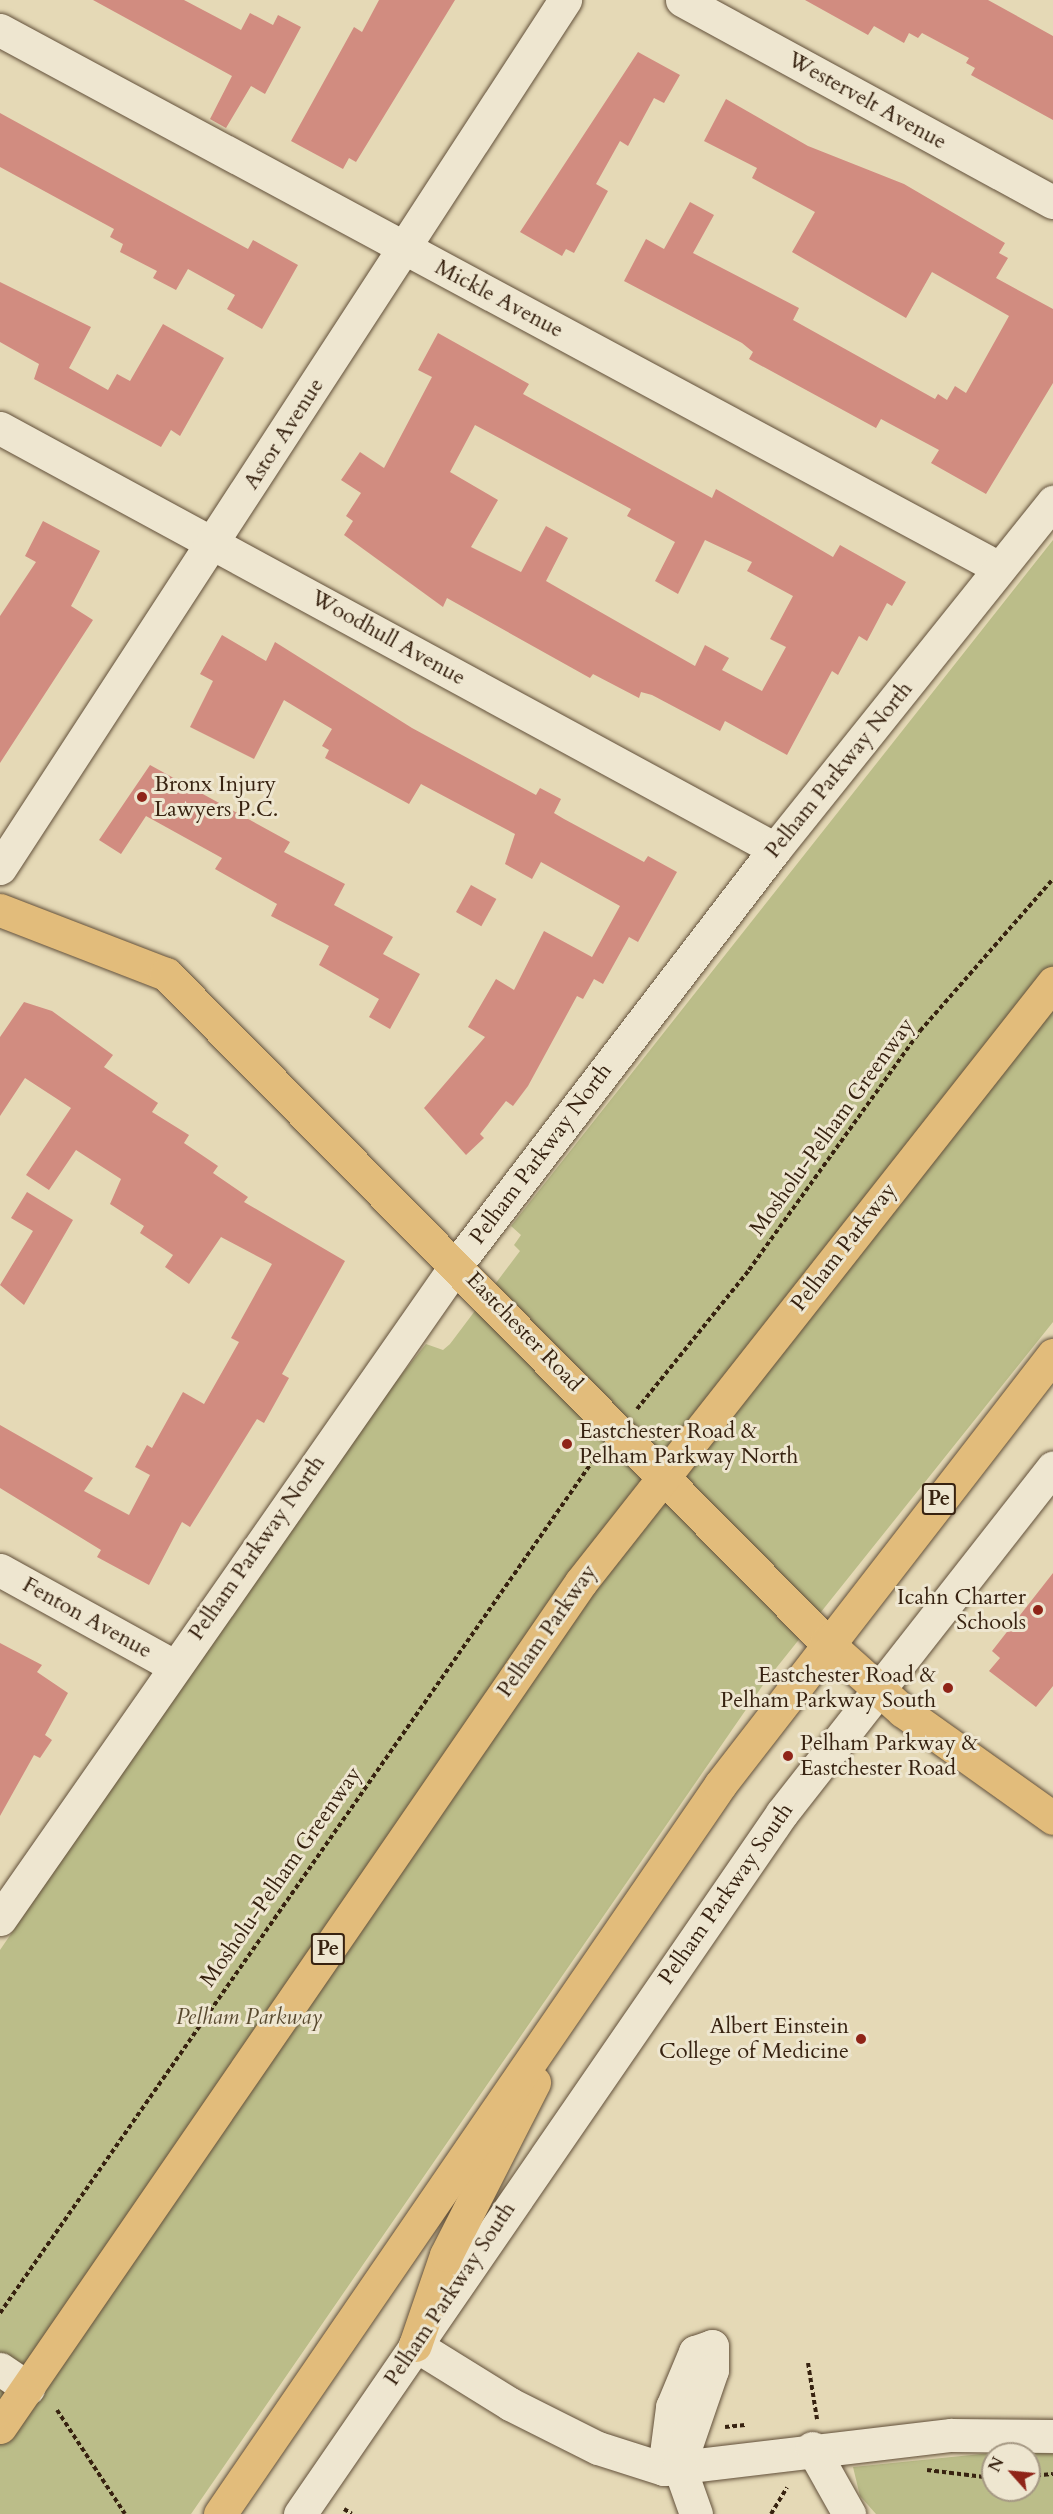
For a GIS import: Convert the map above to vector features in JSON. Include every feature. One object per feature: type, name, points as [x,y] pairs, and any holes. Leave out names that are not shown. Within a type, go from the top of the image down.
[{"type":"main road","name":"Eastchester Road","points":[[0,910],[166,974],[457,1264],[826,1642],[877,1689],[1053,1818]]},
{"type":"main road","name":"Pelham Parkway","points":[[0,2427],[519,1668],[664,1475],[1053,983]]},
{"type":"main road","name":"Pe","points":[[220,2514],[566,2011],[826,1642],[1053,1355]]},
{"type":"main road","points":[[415,2345],[446,2255],[505,2146],[566,2011]]},
{"type":"street","name":"Astor Avenue","points":[[0,868],[565,0]]},
{"type":"street","name":"Westervelt Avenue","points":[[682,0],[1053,202]]},
{"type":"street","name":"Mickle Avenue","points":[[0,30],[999,568]]},
{"type":"street","name":"Woodhull Avenue","points":[[0,428],[775,849]]},
{"type":"street","name":"Pelham Parkway North","points":[[0,1919],[174,1666],[457,1264],[775,849],[1053,502]]},
{"type":"street","name":"Pelham Parkway South","points":[[300,2514],[736,1878],[877,1689],[1053,1468]]},
{"type":"street","name":"Fenton Avenue","points":[[0,1570],[174,1666]]},
{"type":"street","points":[[415,2345],[510,2404],[598,2448],[671,2468],[815,2434],[1053,2436]]},
{"type":"street","points":[[0,2369],[28,2388]]},
{"type":"street","points":[[815,2434],[849,2514]]},
{"type":"street","points":[[671,2468],[696,2514]]},
{"type":"path","name":"Mosholu-Pelham Greenway","points":[[645,1401],[756,1261],[920,1031],[1053,879]]},
{"type":"path","name":"Mosholu-Pelham Greenway","points":[[0,2313],[591,1462]]},
{"type":"path","points":[[808,2363],[815,2434]]},
{"type":"path","points":[[57,2410],[125,2514]]},
{"type":"path","points":[[771,2514],[789,2482]]},
{"type":"path","points":[[344,2509],[352,2514]]},
{"type":"green space","name":"Pelham Parkway","points":[[1053,540],[1053,1322],[765,1682],[191,2514],[0,2514],[0,1950],[345,1445],[426,1344],[443,1350],[450,1344],[520,1251],[514,1245],[521,1235],[511,1226]]},
{"type":"green space","points":[[1041,2453],[1053,2454],[1053,2514],[876,2514],[860,2496],[853,2467],[981,2454],[981,2502],[1041,2502]]},
{"type":"building","points":[[93,0],[184,0],[241,30],[250,13],[273,25],[278,15],[301,27],[265,94],[251,86],[226,128],[210,119],[232,76]]},
{"type":"building","points":[[379,0],[455,0],[356,162],[349,158],[343,169],[291,141],[354,27],[362,32]]},
{"type":"building","points":[[805,0],[988,0],[1053,36],[1053,120],[971,75],[975,68],[966,63],[969,58],[922,33],[918,38],[909,33],[904,43],[874,26],[868,35]]},
{"type":"building","points":[[638,52],[680,75],[664,103],[654,98],[628,146],[620,141],[596,184],[608,191],[574,253],[566,249],[562,256],[520,232]]},
{"type":"building","points":[[726,99],[808,146],[904,184],[1005,243],[999,253],[1008,258],[996,278],[1053,309],[1053,383],[986,494],[931,463],[939,450],[881,419],[876,428],[749,359],[753,352],[742,343],[624,281],[646,239],[664,249],[690,202],[714,215],[693,253],[799,308],[793,320],[935,399],[938,394],[947,400],[955,386],[966,393],[1009,316],[932,272],[906,318],[792,252],[815,212],[752,178],[757,168],[704,141]]},
{"type":"building","points":[[0,113],[248,249],[253,240],[298,265],[262,329],[227,309],[235,295],[188,269],[176,290],[153,278],[157,271],[120,252],[123,244],[110,237],[114,229],[0,167]]},
{"type":"building","points":[[0,282],[91,327],[69,368],[108,390],[117,374],[130,381],[163,324],[224,358],[180,436],[171,430],[161,447],[34,379],[39,364],[0,342]]},
{"type":"building","points":[[438,333],[529,384],[523,394],[712,498],[716,489],[833,557],[840,545],[906,582],[892,606],[887,603],[867,641],[859,636],[838,675],[832,671],[787,755],[725,721],[720,731],[652,695],[641,692],[639,698],[593,674],[590,678],[447,598],[443,607],[344,535],[353,521],[346,516],[361,493],[341,480],[360,452],[384,468],[432,377],[418,370]],"holes":[[[475,425],[631,509],[627,516],[675,542],[655,581],[678,594],[705,540],[752,562],[747,571],[793,596],[770,639],[786,647],[762,691],[722,670],[729,658],[705,645],[695,666],[546,581],[568,538],[546,526],[521,572],[471,547],[498,500],[450,472]]]},
{"type":"building","points":[[43,521],[100,551],[71,606],[93,620],[0,763],[0,616],[36,562],[25,556]]},
{"type":"building","points":[[222,635],[266,661],[275,642],[412,728],[536,795],[540,788],[561,799],[554,813],[564,819],[644,862],[648,856],[677,872],[638,942],[629,937],[603,984],[594,979],[583,999],[577,996],[528,1086],[513,1106],[506,1101],[480,1134],[484,1138],[466,1155],[424,1108],[485,1037],[468,1027],[496,979],[514,990],[544,931],[592,957],[620,906],[541,862],[532,879],[505,864],[515,834],[421,784],[409,804],[325,758],[329,750],[322,746],[332,729],[284,700],[254,759],[190,727],[213,681],[200,674]]},
{"type":"building","points":[[150,765],[290,842],[284,852],[345,884],[334,905],[393,937],[383,954],[420,974],[390,1029],[369,1017],[379,999],[319,965],[329,946],[271,916],[277,904],[215,869],[222,858],[146,816],[121,854],[99,840]]},
{"type":"building","points":[[471,885],[496,899],[481,926],[456,912]]},
{"type":"building","points":[[24,1002],[52,1011],[113,1055],[104,1067],[158,1103],[152,1112],[189,1135],[184,1143],[218,1166],[213,1173],[248,1197],[244,1202],[345,1261],[282,1374],[289,1378],[264,1423],[257,1419],[190,1527],[182,1522],[149,1585],[97,1557],[101,1550],[0,1488],[0,1425],[93,1478],[84,1491],[129,1515],[150,1475],[135,1467],[147,1445],[152,1448],[183,1392],[204,1404],[239,1342],[231,1338],[272,1264],[221,1237],[189,1284],[165,1267],[173,1255],[140,1233],[144,1226],[110,1204],[121,1179],[76,1150],[49,1190],[26,1175],[71,1108],[25,1078],[0,1116],[0,1037]]},
{"type":"building","points":[[27,1192],[73,1220],[24,1305],[0,1285],[33,1231],[11,1218]]},
{"type":"building","name":"Icahn Charter Schools","points":[[1053,1573],[1053,1686],[1036,1707],[989,1671],[1000,1658],[992,1651]]},
{"type":"building","points":[[0,1643],[42,1665],[37,1672],[68,1693],[45,1735],[52,1740],[40,1758],[34,1755],[0,1816]]},
{"type":"place","name":"Bronx Injury Lawyers P.C.","points":[[142,797]]},
{"type":"place","name":"Eastchester Road & Pelham Parkway North","points":[[567,1444]]},
{"type":"place","name":"Icahn Charter Schools","points":[[1038,1610]]},
{"type":"place","name":"Eastchester Road & Pelham Parkway South","points":[[948,1688]]},
{"type":"place","name":"Pelham Parkway & Eastchester Road","points":[[788,1756]]},
{"type":"place","name":"Albert Einstein College of Medicine","points":[[861,2039]]}]
